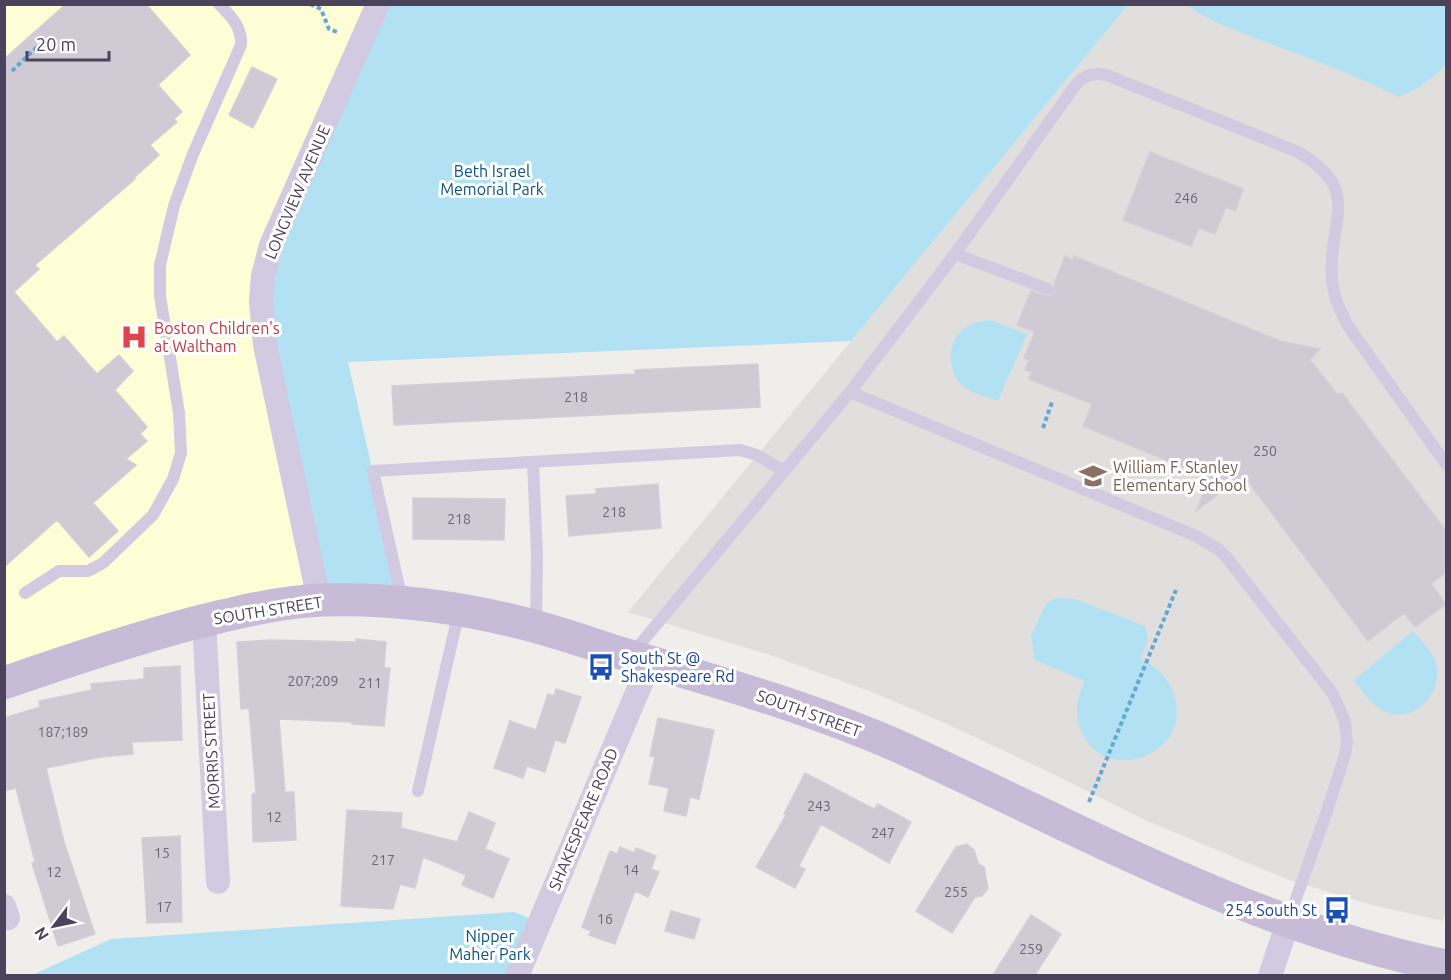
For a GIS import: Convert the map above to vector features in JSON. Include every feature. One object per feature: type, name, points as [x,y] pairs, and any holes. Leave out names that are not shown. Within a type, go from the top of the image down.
[{"type":"main road","name":"SOUTH STREET","points":[[4,683],[151,635],[272,606],[319,600],[402,601],[459,610],[536,627],[835,721],[901,748],[1135,859],[1288,922],[1446,966]]},
{"type":"street","name":"LONGVIEW AVENUE","points":[[319,600],[266,345],[261,301],[263,276],[271,245],[378,4]]},
{"type":"street","name":"MORRIS STREET","points":[[204,621],[218,882]]},
{"type":"street","name":"SHAKESPEARE ROAD","points":[[517,975],[640,659]]},
{"type":"street","points":[[1270,975],[1288,922]]},
{"type":"lane","points":[[25,593],[60,571],[88,571],[103,563],[153,515],[179,465],[181,453],[179,413],[163,321],[160,265],[174,206],[193,154],[241,45],[239,30],[234,20],[219,4]]},
{"type":"lane","points":[[640,659],[784,471],[850,392],[955,254],[1077,83],[1091,74],[1109,76],[1298,152],[1326,172],[1336,187],[1338,213],[1331,277],[1338,308],[1348,326],[1446,464]]},
{"type":"lane","points":[[955,254],[1048,289]]},
{"type":"lane","points":[[850,392],[1196,536],[1212,545],[1227,558],[1333,694],[1342,713],[1347,733],[1345,755],[1288,922]]},
{"type":"lane","points":[[402,601],[374,471],[740,450],[758,455],[784,471]]},
{"type":"lane","points":[[532,463],[537,555],[536,627]]},
{"type":"lane","points":[[418,791],[459,610]]},
{"type":"path","points":[[310,4],[321,9],[329,28],[340,33]]},
{"type":"path","points":[[12,71],[38,46]]},
{"type":"path","points":[[1043,428],[1052,402]]},
{"type":"path","points":[[1089,803],[1176,590]]},
{"type":"shaded area","name":"Boston Children's at Waltham","points":[[4,5],[378,5],[319,600],[4,683]]},
{"type":"shaded area","name":"William F. Stanley Elementary School","points":[[1128,5],[1446,5],[1446,909],[1443,921],[1368,904],[1289,880],[1145,820],[947,724],[872,692],[770,655],[628,612]]},
{"type":"green space","name":"Beth Israel Memorial Park","points":[[378,5],[1128,5],[851,341],[348,362],[402,601],[319,600],[265,345],[271,245]]},
{"type":"green space","points":[[1187,5],[1446,5],[1446,66],[1420,87],[1399,97],[1333,68],[1225,26]]},
{"type":"green space","points":[[990,320],[1027,334],[998,401],[978,394],[960,383],[951,361],[953,344],[961,331],[973,324]]},
{"type":"green space","points":[[1057,598],[1075,599],[1145,626],[1148,638],[1141,659],[1157,669],[1169,683],[1174,695],[1177,716],[1172,733],[1160,747],[1145,756],[1127,760],[1110,758],[1094,749],[1082,733],[1077,707],[1085,681],[1035,660],[1031,636],[1046,604]]},
{"type":"green space","points":[[1413,631],[1434,659],[1437,680],[1428,699],[1421,707],[1412,712],[1392,714],[1374,704],[1354,680]]},
{"type":"green space","name":"Nipper Maher Park","points":[[514,912],[539,922],[517,975],[30,976],[111,939]]},
{"type":"building","points":[[66,4],[146,4],[190,55],[158,85],[182,112],[174,119],[177,122],[150,145],[159,155],[135,179],[35,265],[39,269],[14,292],[57,342],[64,336],[97,374],[119,355],[133,371],[115,390],[147,427],[140,434],[147,441],[126,459],[136,465],[93,503],[118,531],[89,557],[57,520],[4,567],[4,59]]},
{"type":"building","points":[[252,67],[277,79],[253,128],[229,115]]},
{"type":"building","points":[[1150,152],[1243,189],[1235,211],[1226,207],[1215,234],[1199,228],[1191,246],[1123,220]]},
{"type":"building","points":[[1065,256],[1072,260],[1074,256],[1280,341],[1320,349],[1310,360],[1338,395],[1342,393],[1446,531],[1446,572],[1431,584],[1446,604],[1415,627],[1404,613],[1368,641],[1243,475],[1196,511],[1210,478],[1083,426],[1092,404],[1029,379],[1032,372],[1025,370],[1029,360],[1024,358],[1035,332],[1017,325],[1031,291],[1049,297],[1055,292],[1054,284]]},
{"type":"building","points":[[758,364],[760,407],[394,425],[392,386],[635,374],[635,370]]},
{"type":"building","points":[[658,484],[661,528],[569,536],[566,496],[596,494],[596,489]]},
{"type":"building","points":[[413,498],[505,499],[504,540],[413,539]]},
{"type":"building","points":[[356,639],[386,642],[384,668],[390,668],[384,726],[352,724],[352,722],[279,719],[285,792],[294,792],[296,840],[253,842],[252,794],[256,793],[249,708],[241,709],[237,642],[271,640],[356,642]]},
{"type":"building","points":[[180,666],[182,740],[132,742],[133,754],[101,757],[46,768],[64,842],[95,934],[58,946],[32,863],[35,862],[16,788],[4,791],[4,718],[40,707],[39,701],[92,690],[91,684],[144,679],[144,668]]},
{"type":"building","points":[[556,689],[581,697],[565,743],[555,740],[545,772],[527,766],[523,778],[494,768],[510,721],[536,730],[548,694],[554,696]]},
{"type":"building","points":[[658,718],[714,730],[699,799],[690,797],[686,816],[664,811],[669,788],[649,784],[655,757],[650,756]]},
{"type":"building","points":[[805,773],[874,809],[878,804],[911,822],[889,863],[821,824],[799,866],[805,869],[795,888],[756,867],[786,815],[784,814]]},
{"type":"building","points":[[347,810],[402,813],[401,828],[457,842],[469,812],[495,823],[485,849],[509,859],[493,898],[462,885],[466,875],[423,857],[415,888],[400,884],[393,909],[341,906]]},
{"type":"building","points":[[180,836],[182,922],[147,923],[142,838]]},
{"type":"building","points":[[967,844],[974,850],[978,863],[984,867],[988,888],[982,896],[975,897],[952,933],[916,911],[956,847]]},
{"type":"building","points":[[620,847],[634,853],[636,848],[656,856],[651,869],[659,872],[648,897],[635,891],[615,944],[589,935],[591,931],[582,927],[610,851],[617,854]]},
{"type":"building","points":[[671,911],[700,919],[694,939],[665,931]]},
{"type":"building","points":[[1031,915],[1061,934],[1035,975],[993,975]]},
{"type":"place","name":"Boston Children's at Waltham","points":[[134,337]]},
{"type":"place","name":"William F. Stanley Elementary School","points":[[1093,476]]},
{"type":"place","name":"South St @ Shakespeare Rd","points":[[601,667]]},
{"type":"place","name":"254 South St","points":[[1337,910]]}]
